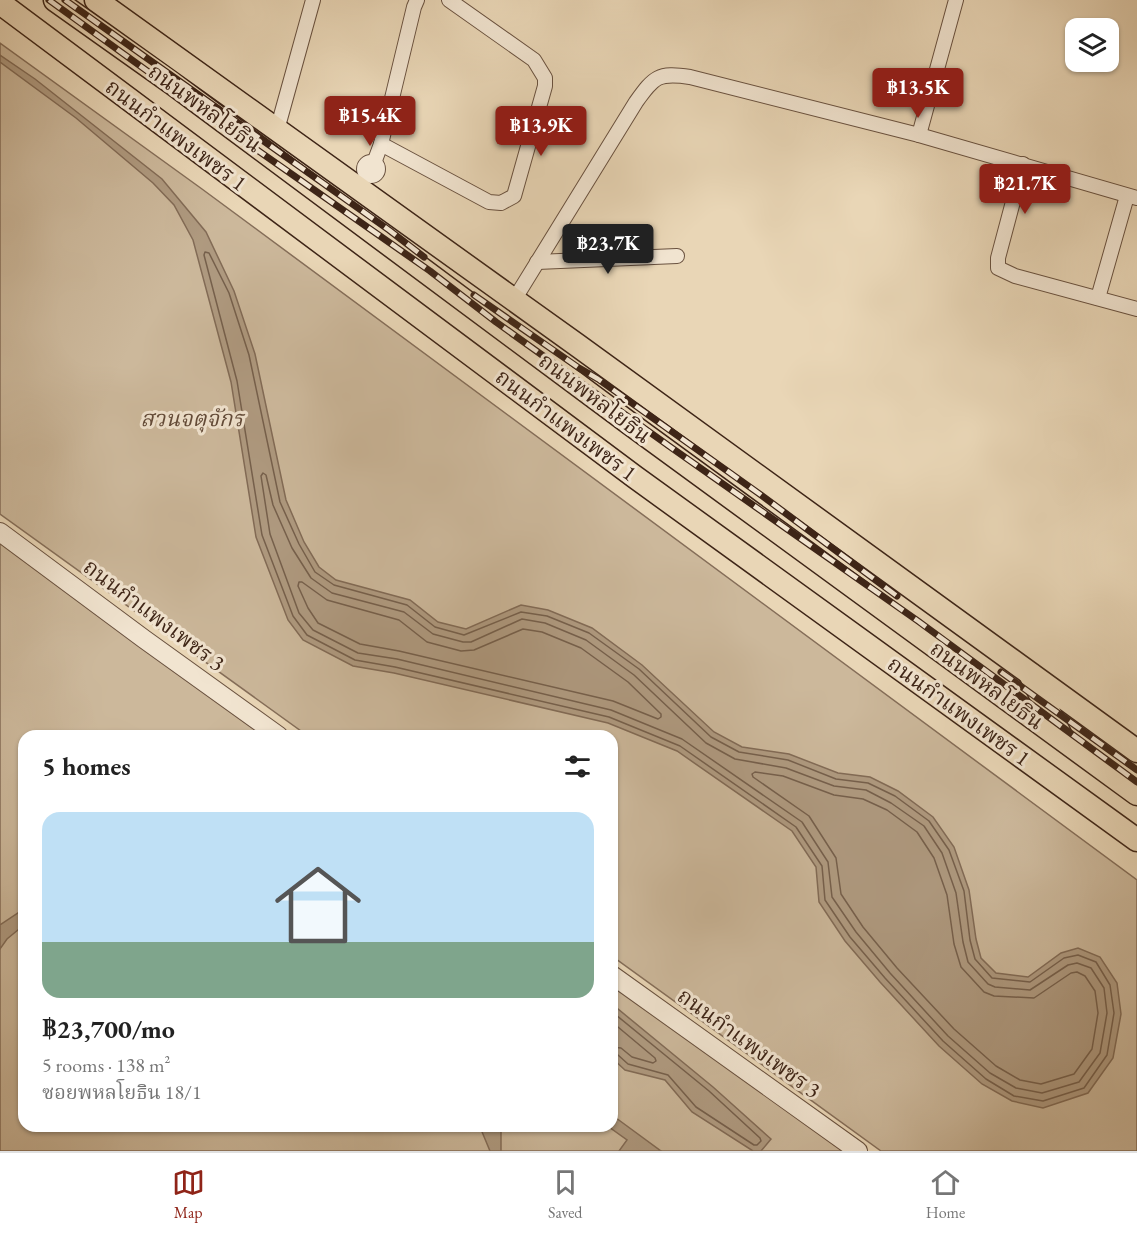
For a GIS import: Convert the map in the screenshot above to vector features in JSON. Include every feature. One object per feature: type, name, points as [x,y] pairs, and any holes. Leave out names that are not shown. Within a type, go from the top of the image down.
[{"type":"main road","name":"ถนนพหลโยธิน","points":[[55,0],[172,83],[619,416],[1137,794]]},
{"type":"main road","name":"ถนนพหลโยธิน","points":[[96,0],[277,130],[367,175],[514,300],[1137,751]]},
{"type":"main road","name":"ถนนกำแพงเพชร 1","points":[[0,3],[635,477],[1137,840]]},
{"type":"main road","points":[[109,38],[172,54]]},
{"type":"main road","points":[[1029,672],[1063,740]]},
{"type":"street","points":[[277,130],[313,0]]},
{"type":"street","points":[[367,175],[381,144],[417,0]]},
{"type":"street","points":[[381,144],[489,202],[501,203],[514,196],[545,86],[545,78],[534,60],[449,0]]},
{"type":"street","points":[[919,135],[956,0]]},
{"type":"street","points":[[514,300],[636,102],[650,82],[660,75],[671,74],[919,135],[1132,197],[1098,298]]},
{"type":"street","points":[[1023,164],[998,258],[998,268],[1015,276],[1137,309]]},
{"type":"street","points":[[537,262],[677,256]]},
{"type":"street","name":"ถนนกำแพงเพชร 3","points":[[0,532],[271,730]]},
{"type":"street","name":"ถนนกำแพงเพชร 3","points":[[618,979],[858,1151]]},
{"type":"green space","name":"สวนจตุจักร","points":[[0,43],[202,189],[1137,880],[1137,1151],[881,1151],[618,960],[618,730],[300,730],[0,514]]},
{"type":"green space","points":[[0,540],[264,730],[18,730],[18,1132],[618,1132],[618,988],[843,1151],[0,1151]]},
{"type":"water","points":[[0,55],[35,79],[162,179],[206,232],[234,291],[255,354],[286,500],[304,542],[319,567],[336,580],[410,600],[438,622],[466,629],[521,605],[548,610],[592,628],[642,665],[714,732],[742,747],[789,754],[838,773],[870,777],[898,791],[933,817],[954,847],[969,890],[981,958],[996,973],[1028,977],[1061,953],[1078,948],[1100,957],[1117,983],[1121,1014],[1113,1058],[1088,1093],[1043,1108],[1012,1101],[982,1084],[939,1046],[845,941],[819,902],[816,867],[792,831],[677,751],[608,723],[394,673],[353,666],[303,640],[288,620],[256,537],[231,382],[193,240],[174,205],[153,183],[76,118],[0,62]]},
{"type":"water","points":[[18,913],[18,930],[0,949],[0,925]]},
{"type":"water","points":[[618,1009],[713,1087],[771,1139],[761,1151],[753,1151],[692,1112],[665,1080],[625,1070],[618,1064]]},
{"type":"water","points":[[618,1119],[661,1151],[619,1151],[627,1140],[616,1132],[618,1132]]},
{"type":"water","points":[[482,1132],[501,1132],[501,1151],[490,1151]]},
{"type":"railway","points":[[49,0],[430,271],[496,322],[669,446],[918,621],[1137,782]]},
{"type":"railway","points":[[65,0],[424,257]]},
{"type":"railway","points":[[474,295],[598,379],[761,495],[897,596]]},
{"type":"railway","points":[[1001,672],[1137,770]]}]
